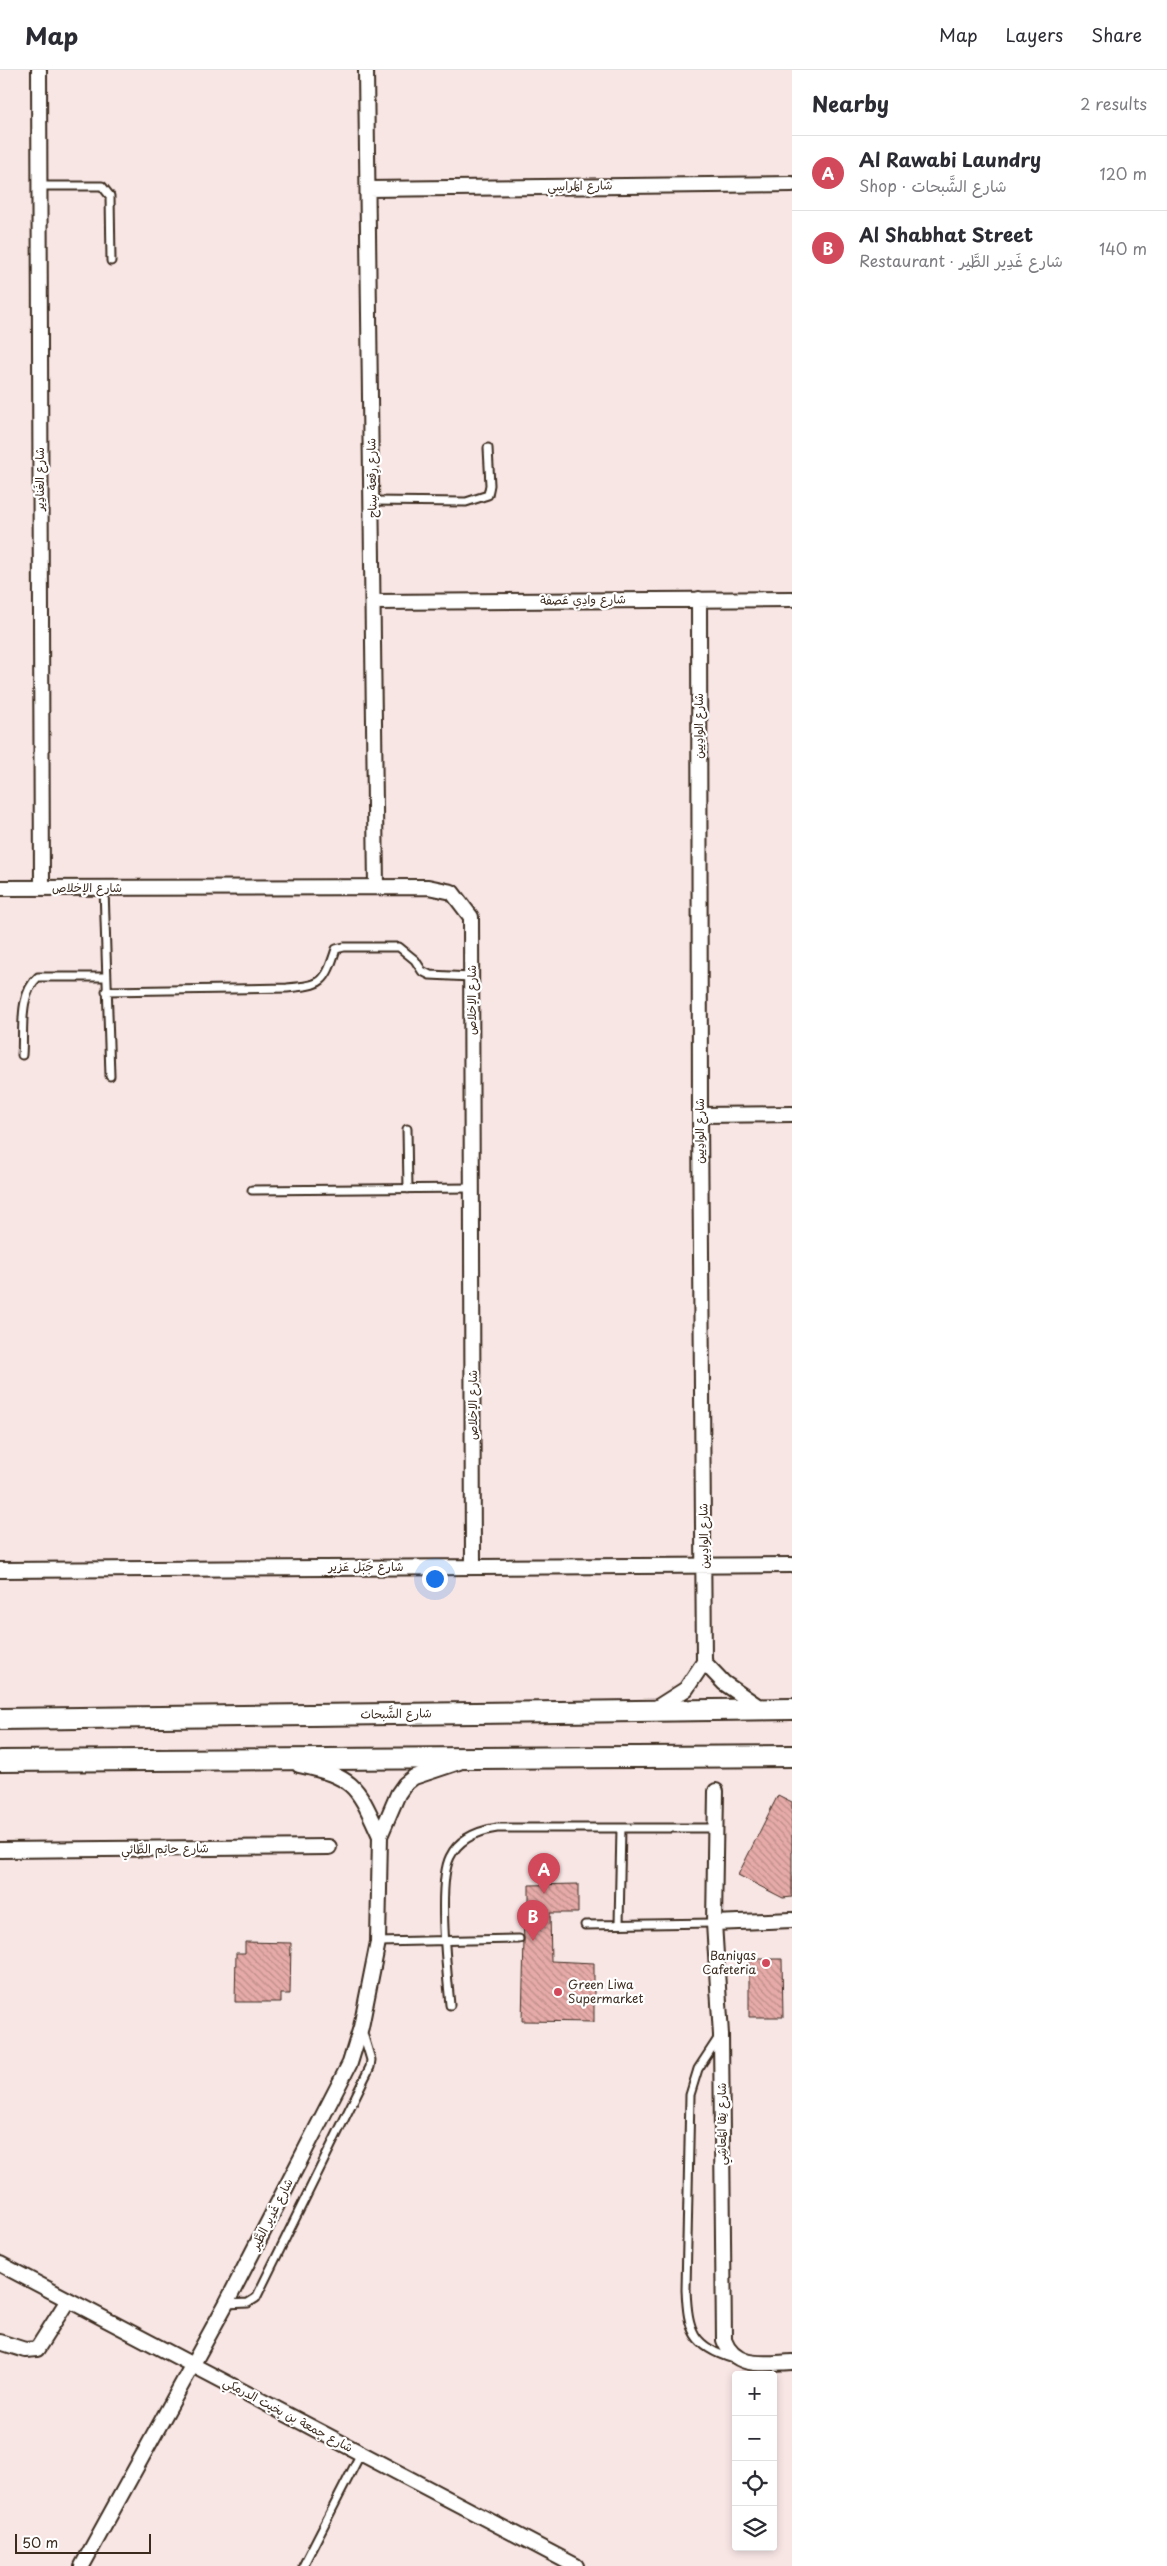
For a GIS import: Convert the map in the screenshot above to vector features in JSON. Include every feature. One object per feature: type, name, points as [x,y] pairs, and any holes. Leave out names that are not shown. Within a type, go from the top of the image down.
[{"type":"street","name":"شارع الغَنادِير","points":[[39,70],[42,888]]},
{"type":"street","name":"شارع رِقعة سِناح","points":[[366,70],[376,887]]},
{"type":"street","name":"شارع المَراسِي","points":[[368,189],[792,184]]},
{"type":"street","name":"شارع وادِي عَصفة","points":[[373,602],[792,599]]},
{"type":"street","name":"شارع الوادِيين","points":[[699,600],[704,1662]]},
{"type":"street","name":"شارع الإخلاص","points":[[0,888],[428,887],[452,892],[471,917],[473,1567]]},
{"type":"street","points":[[700,1115],[792,1114]]},
{"type":"street","name":"شارع جَبَل عَزير","points":[[0,1570],[792,1565]]},
{"type":"street","points":[[650,1712],[686,1689],[704,1662],[724,1683],[762,1709]]},
{"type":"street","name":"شارع الشَّبحات","points":[[0,1719],[792,1709]]},
{"type":"street","points":[[0,1761],[792,1756]]},
{"type":"street","name":"شارع غَدِير الطَّير","points":[[82,2566],[226,2304],[350,2063],[361,2027],[378,1942],[380,1836],[398,1794],[405,1784],[414,1777],[470,1758]]},
{"type":"street","name":"شارع غَدِير الطَّير","points":[[276,1760],[324,1771],[346,1780],[363,1798],[380,1836]]},
{"type":"street","name":"شارع نِقا المَعاشِي","points":[[716,1791],[714,1922],[721,2035],[723,2333],[730,2352],[742,2361]]},
{"type":"street","name":"شارع حاتِم الطَّائي","points":[[0,1850],[329,1847]]},
{"type":"street","points":[[714,1922],[792,1920]]},
{"type":"street","name":"شارع جمعة بن بخيت الدرمكي","points":[[0,2264],[576,2566]]},
{"type":"street","points":[[0,2342],[24,2350],[37,2349],[68,2300]]},
{"type":"street","points":[[742,2361],[756,2363],[792,2362]]},
{"type":"lane","points":[[39,186],[102,186],[110,196],[111,261]]},
{"type":"lane","points":[[372,501],[466,502],[488,494],[490,485],[488,448]]},
{"type":"lane","points":[[104,888],[110,1076]]},
{"type":"lane","points":[[106,991],[311,986],[321,982],[327,975],[336,949],[344,947],[399,947],[415,960],[422,970],[430,975],[472,978]]},
{"type":"lane","points":[[22,1055],[24,1005],[31,984],[38,978],[106,977]]},
{"type":"lane","points":[[407,1129],[408,1189]]},
{"type":"lane","points":[[252,1190],[472,1188]]},
{"type":"lane","points":[[450,2005],[445,1941],[446,1870],[450,1856],[458,1845],[470,1836],[483,1830],[497,1828],[715,1828]]},
{"type":"lane","points":[[619,1924],[621,1828]]},
{"type":"lane","points":[[585,1925],[714,1922]]},
{"type":"lane","points":[[378,1942],[519,1939]]},
{"type":"lane","points":[[226,2304],[248,2303],[256,2298],[370,2067],[370,2060],[361,2027]]},
{"type":"lane","points":[[721,2035],[698,2069],[690,2095],[687,2305],[692,2332],[702,2344],[716,2354],[742,2361]]},
{"type":"lane","points":[[303,2566],[361,2453]]},
{"type":"building","points":[[778,1795],[792,1802],[792,1897],[783,1898],[738,1875]]},
{"type":"building","name":"Green Liwa Supermarket","points":[[578,1884],[578,1913],[550,1913],[551,1961],[594,1963],[594,2022],[522,2021],[524,1939],[522,1906],[529,1906],[529,1885]]},
{"type":"building","points":[[245,1942],[291,1943],[290,1994],[281,1994],[281,2002],[235,2002],[236,1953],[245,1953]]},
{"type":"building","points":[[749,1959],[782,1959],[783,2017],[749,2017]]},
{"type":"place","name":"Al Rawabi Laundry","points":[[544,1894]]},
{"type":"place","name":"Al Shabhat Street","points":[[533,1941]]},
{"type":"place","name":"Baniyas Cafeteria","points":[[766,1963]]},
{"type":"place","name":"Green Liwa Supermarket","points":[[558,1992]]}]
